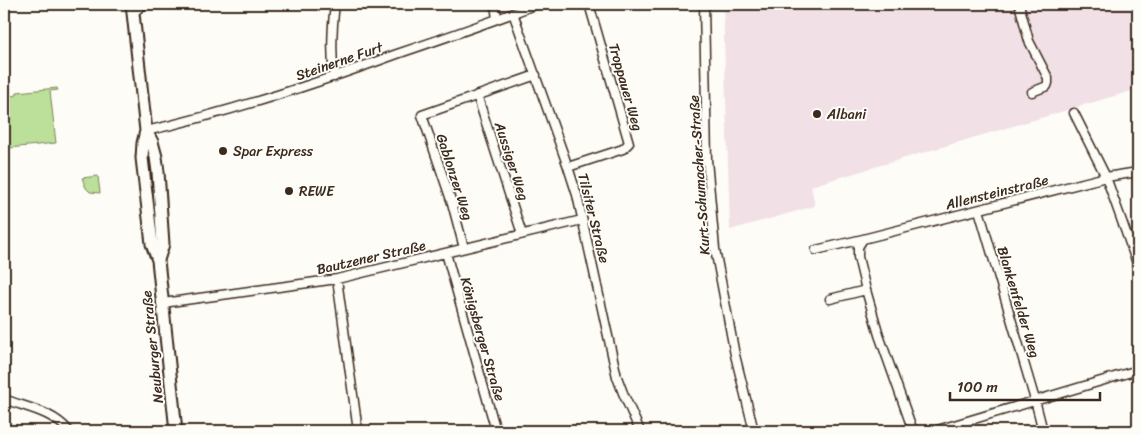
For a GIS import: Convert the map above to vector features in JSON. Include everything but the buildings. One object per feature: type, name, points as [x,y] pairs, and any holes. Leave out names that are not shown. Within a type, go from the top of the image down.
[{"type":"street","points":[[133,8],[144,4]]},
{"type":"street","points":[[334,77],[332,37],[335,4]]},
{"type":"street","points":[[495,4],[497,19]]},
{"type":"street","name":"Steinerne Furt","points":[[146,130],[181,123],[334,77],[537,4]]},
{"type":"street","name":"Troppauer Weg","points":[[568,167],[623,149],[629,143],[589,4]]},
{"type":"street","name":"Kurt-Schumacher-Straße","points":[[704,4],[708,160],[714,242],[735,355],[754,431]]},
{"type":"street","points":[[1018,4],[1029,41],[1048,78],[1047,86],[1032,92]]},
{"type":"street","name":"Neuburger Straße","points":[[133,8],[146,130],[152,142],[158,172],[163,244],[158,260],[176,431]]},
{"type":"street","name":"Tilsiter Straße","points":[[513,13],[577,195],[618,377],[640,431]]},
{"type":"street","points":[[477,95],[536,75]]},
{"type":"street","name":"Gablonzer Weg","points":[[464,248],[452,203],[422,115],[477,95]]},
{"type":"street","name":"Aussiger Weg","points":[[477,95],[522,234]]},
{"type":"street","points":[[1074,113],[1106,177],[1138,266]]},
{"type":"street","name":"Allensteinstraße","points":[[816,250],[1106,177],[1138,172]]},
{"type":"street","name":"Blankenfelder Weg","points":[[979,210],[1044,431]]},
{"type":"street","name":"Bautzener Straße","points":[[163,303],[337,279],[582,220]]},
{"type":"street","points":[[863,239],[858,246],[858,257],[866,290],[879,335],[913,431]]},
{"type":"street","name":"Königsberger Straße","points":[[446,253],[496,431]]},
{"type":"street","points":[[337,279],[358,431]]},
{"type":"street","points":[[830,299],[866,290]]},
{"type":"street","points":[[934,431],[1138,370]]},
{"type":"street","points":[[4,399],[47,414],[64,425],[69,431]]},
{"type":"shaded area","points":[[723,4],[1138,4],[1138,89],[811,186],[815,206],[730,230]]},
{"type":"green space","points":[[57,88],[58,90],[50,91],[56,143],[9,148],[9,156],[4,155],[4,97],[17,95],[17,92]]},
{"type":"green space","points":[[98,176],[100,193],[90,192],[82,178]]},
{"type":"place","name":"Albani","points":[[817,114]]},
{"type":"place","name":"Spar Express","points":[[223,151]]},
{"type":"place","name":"REWE","points":[[289,191]]}]
